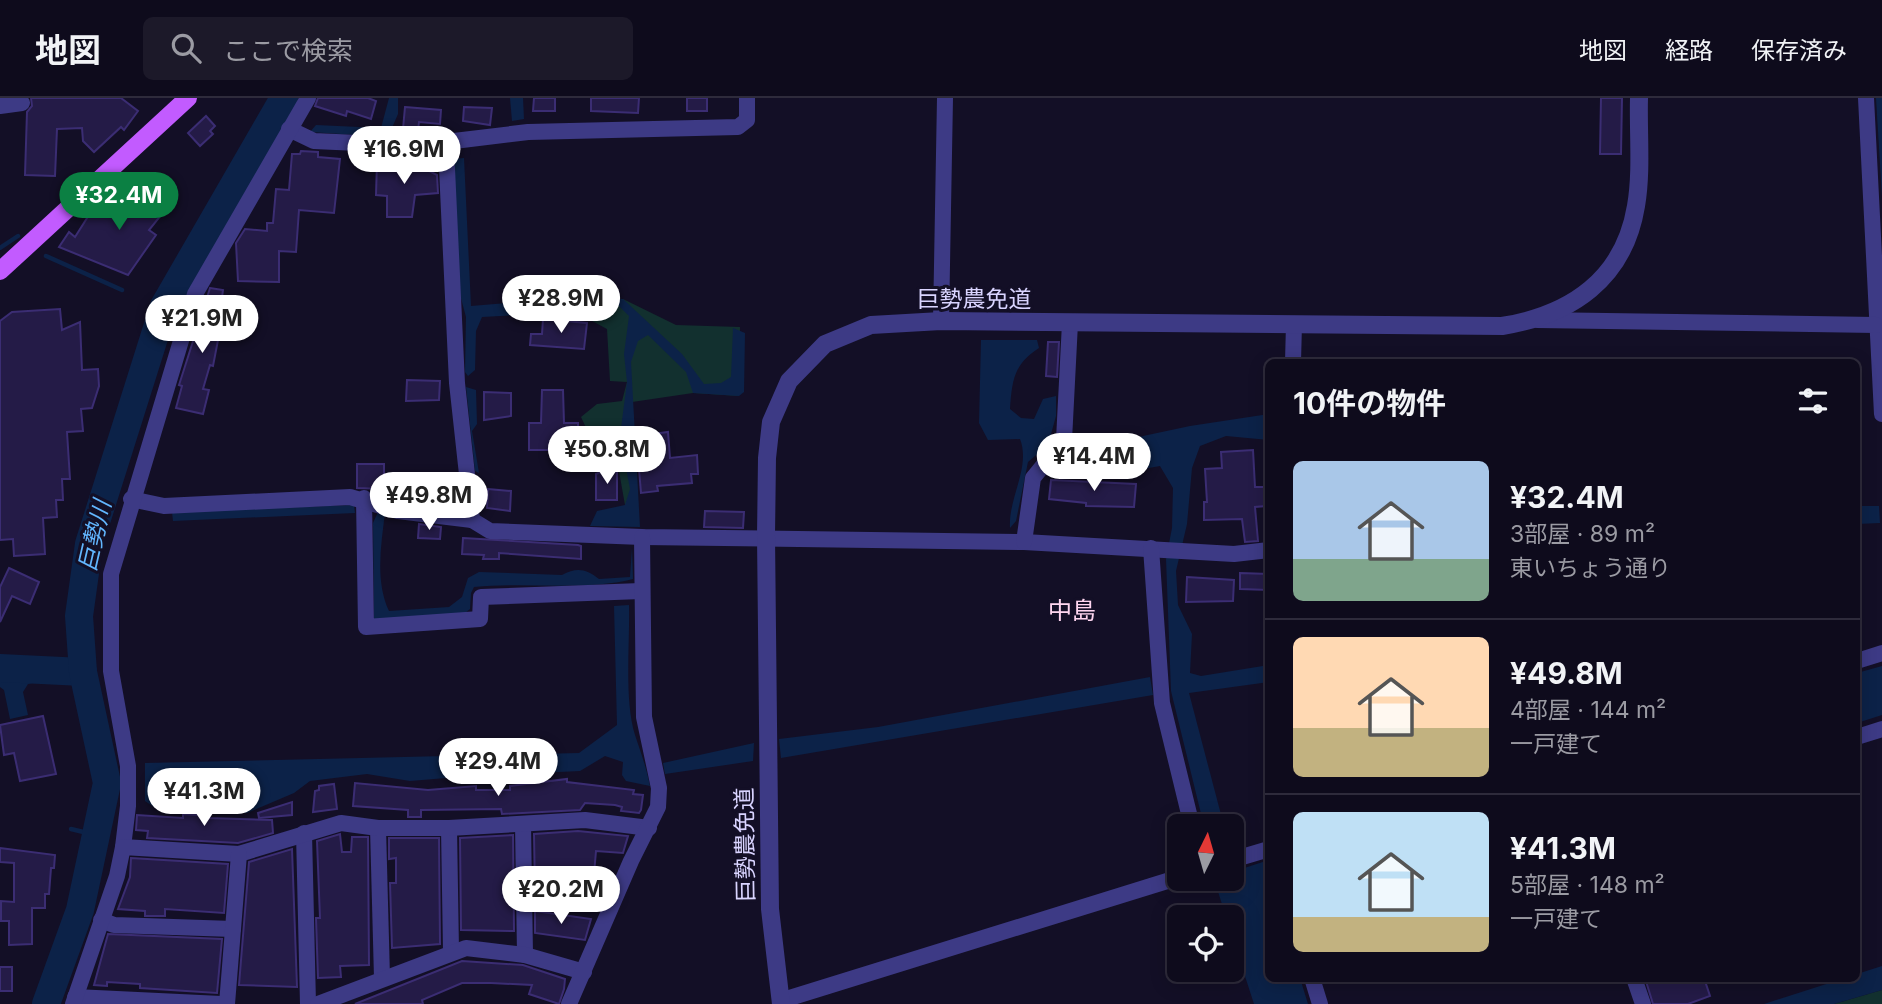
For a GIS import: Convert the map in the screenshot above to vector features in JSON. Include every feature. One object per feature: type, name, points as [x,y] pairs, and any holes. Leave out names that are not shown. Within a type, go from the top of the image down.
[{"type":"main road","points":[[0,271],[182,100]]},
{"type":"street","points":[[221,1004],[74,1000],[123,848],[128,806],[128,766],[111,670],[111,574],[131,499],[195,294],[308,98]]},
{"type":"street","points":[[289,129],[314,141],[446,147],[454,141],[528,132],[738,127],[747,120],[747,98]]},
{"type":"street","points":[[941,321],[945,98]]},
{"type":"street","name":"巨勢農免道","points":[[781,1003],[770,909],[767,458],[771,422],[789,381],[825,344],[872,325],[941,321],[1502,326],[1537,320],[1568,306],[1607,275],[1627,241],[1636,205],[1639,98]]},
{"type":"street","points":[[1866,98],[1882,414]]},
{"type":"street","points":[[0,106],[22,103]]},
{"type":"street","points":[[446,147],[457,383],[472,520]]},
{"type":"street","points":[[1537,320],[1876,325]]},
{"type":"street","points":[[1024,542],[1033,478],[1064,440],[1070,323]]},
{"type":"street","points":[[1293,359],[1294,324]]},
{"type":"street","points":[[131,499],[163,506],[363,498],[398,511],[472,520],[490,531],[642,537],[766,536],[1024,542],[1234,554],[1265,550]]},
{"type":"street","points":[[363,498],[366,627],[480,619],[481,597],[641,591]]},
{"type":"street","points":[[569,1004],[631,861],[658,807],[659,788],[644,717],[642,537]]},
{"type":"street","points":[[1157,549],[1162,702],[1189,814]]},
{"type":"street","points":[[1860,660],[1882,653]]},
{"type":"street","points":[[1860,736],[1882,729]]},
{"type":"street","points":[[123,848],[239,854],[341,823],[378,828],[449,828],[585,820],[649,828]]},
{"type":"street","points":[[523,824],[525,955]]},
{"type":"street","points":[[378,828],[382,978]]},
{"type":"street","points":[[449,828],[451,951]]},
{"type":"street","points":[[304,833],[308,1004]]},
{"type":"street","points":[[1244,856],[1265,850]]},
{"type":"street","points":[[227,1004],[239,854]]},
{"type":"street","points":[[781,1003],[1167,881]]},
{"type":"street","points":[[101,920],[114,925],[233,929]]},
{"type":"street","points":[[317,1004],[451,951],[466,948],[525,955],[584,972]]},
{"type":"street","points":[[1313,982],[1320,1004]]},
{"type":"street","points":[[1635,982],[1643,1004]]},
{"type":"green space","points":[[579,297],[623,299],[676,325],[740,327],[739,396],[693,393],[632,402],[638,506],[625,505],[614,443],[589,434],[581,417],[597,404],[622,401],[627,382],[610,381],[607,329],[581,315]]},
{"type":"green space","points":[[1882,990],[1882,1004],[1834,1004]]},
{"type":"water","points":[[389,98],[398,98],[398,114],[388,137],[310,132],[316,125],[381,128]]},
{"type":"water","points":[[510,98],[523,98],[524,119],[512,121]]},
{"type":"water","points":[[1876,98],[1882,98],[1882,197]]},
{"type":"water","points":[[464,158],[471,306],[579,297],[623,299],[682,354],[704,384],[721,383],[731,377],[733,328],[745,333],[744,392],[739,396],[693,393],[686,372],[648,335],[638,341],[631,362],[640,527],[590,526],[597,511],[625,505],[630,489],[620,436],[627,382],[624,354],[629,316],[619,306],[549,307],[535,314],[482,317],[476,331],[475,370],[468,376],[465,372],[466,317],[459,291],[454,159]]},
{"type":"water","points":[[981,340],[1037,340],[1039,348],[1024,360],[1013,381],[1010,409],[1021,418],[1034,419],[1043,399],[1056,396],[1056,416],[1048,445],[1028,462],[1016,521],[1010,528],[1023,450],[1020,439],[988,440],[979,423]]},
{"type":"water","points":[[466,387],[476,390],[477,424],[472,431],[479,473],[475,471]]},
{"type":"water","points":[[1265,415],[1265,440],[1226,436],[1200,446],[1192,468],[1187,524],[1176,571],[1178,605],[1192,634],[1190,673],[1201,676],[1265,666],[1265,683],[1189,693],[1221,814],[1201,814],[1171,691],[1166,559],[1172,528],[1173,488],[1160,466],[1115,474],[1055,472],[1055,466],[1068,452],[1190,426]]},
{"type":"water","points":[[354,505],[355,513],[173,521],[172,512]]},
{"type":"water","points":[[1860,506],[1879,506],[1880,523],[1860,524]]},
{"type":"water","points":[[379,510],[385,513],[381,575],[389,611],[449,607],[462,597],[468,578],[479,572],[562,575],[581,570],[599,579],[630,577],[632,548],[633,579],[596,585],[474,587],[470,609],[465,613],[374,621],[373,523]]},
{"type":"water","points":[[629,605],[630,705],[635,735],[650,786],[626,781],[622,775],[623,762],[605,756],[580,771],[538,773],[515,780],[458,777],[410,781],[367,774],[310,781],[294,793],[247,813],[154,807],[145,801],[145,763],[579,753],[617,725],[614,606]]},
{"type":"water","points":[[0,657],[38,658],[37,682],[28,684],[23,692],[28,715],[10,719],[4,690],[0,687]]},
{"type":"water","points":[[1882,666],[1882,715],[1860,722],[1860,672]]},
{"type":"water","points":[[1150,677],[1153,695],[781,758],[779,739],[878,727]]},
{"type":"water","points":[[754,743],[753,761],[665,774],[663,763]]},
{"type":"water","points":[[1265,861],[1265,982],[1301,982],[1308,1004],[1254,1004],[1244,973],[1244,905],[1222,905],[1218,891],[1244,891],[1244,868]]},
{"type":"water","points":[[1882,966],[1882,990],[1834,1004],[1764,1004],[1833,982],[1860,982],[1860,973]]},
{"type":"building","points":[[31,98],[121,98],[138,111],[124,130],[121,127],[94,152],[83,141],[82,128],[57,129],[55,176],[25,175],[27,112],[32,106]]},
{"type":"building","points":[[318,98],[368,98],[376,101],[371,119],[347,111],[346,116],[315,106]]},
{"type":"building","points":[[534,98],[555,98],[555,111],[533,111]]},
{"type":"building","points":[[591,98],[639,98],[638,113],[591,111]]},
{"type":"building","points":[[687,98],[707,98],[707,111],[687,111]]},
{"type":"building","points":[[1601,98],[1622,98],[1621,154],[1600,154]]},
{"type":"building","points":[[405,107],[441,110],[440,124],[419,122],[418,130],[403,129]]},
{"type":"building","points":[[464,107],[492,108],[490,125],[463,121]]},
{"type":"building","points":[[206,116],[215,126],[210,131],[213,134],[200,146],[188,133]]},
{"type":"building","points":[[301,151],[318,152],[318,157],[340,159],[334,213],[299,210],[296,252],[279,251],[279,282],[238,281],[236,243],[245,229],[267,231],[267,223],[273,223],[276,189],[289,190],[292,154],[300,154]]},
{"type":"building","points":[[377,162],[427,164],[427,170],[437,175],[438,193],[415,195],[412,217],[387,217],[387,196],[376,195]]},
{"type":"building","points":[[144,184],[170,204],[149,230],[156,235],[128,275],[59,247],[69,232],[75,237],[96,204],[102,208],[105,204],[120,214]]},
{"type":"building","points":[[210,288],[223,290],[221,304],[225,304],[213,366],[210,365],[203,389],[209,390],[203,414],[176,408],[182,386],[179,385]]},
{"type":"building","points":[[60,309],[62,330],[80,322],[82,370],[98,369],[99,386],[92,408],[81,409],[83,431],[67,432],[70,479],[62,479],[63,500],[56,500],[57,517],[43,518],[45,554],[14,556],[13,539],[0,540],[0,321],[12,312]]},
{"type":"building","points":[[543,319],[587,323],[584,349],[530,345],[531,334],[542,334]]},
{"type":"building","points":[[1048,342],[1059,342],[1057,377],[1046,376]]},
{"type":"building","points":[[407,380],[440,381],[439,400],[406,401]]},
{"type":"building","points":[[542,390],[563,390],[564,423],[578,423],[578,450],[529,450],[529,423],[541,423]]},
{"type":"building","points":[[484,392],[511,393],[511,416],[484,420]]},
{"type":"building","points":[[653,431],[653,434],[668,432],[670,458],[697,455],[698,474],[691,474],[692,483],[657,486],[658,491],[641,493],[637,445],[641,445],[640,432]]},
{"type":"building","points":[[1253,450],[1255,487],[1264,487],[1265,496],[1265,506],[1255,507],[1258,541],[1245,542],[1242,519],[1204,520],[1204,502],[1207,502],[1205,469],[1222,468],[1221,452]]},
{"type":"building","points":[[357,464],[384,464],[384,489],[357,488]]},
{"type":"building","points":[[617,472],[617,500],[596,500],[596,474]]},
{"type":"building","points":[[1051,480],[1136,484],[1134,507],[1086,506],[1086,503],[1049,499]]},
{"type":"building","points":[[488,489],[511,491],[510,511],[487,508]]},
{"type":"building","points":[[705,511],[744,512],[743,528],[704,527]]},
{"type":"building","points":[[419,524],[441,527],[440,539],[418,538]]},
{"type":"building","points":[[463,538],[578,545],[581,546],[581,559],[499,553],[499,559],[483,559],[484,555],[462,554]]},
{"type":"building","points":[[9,568],[39,582],[30,604],[12,596],[0,622],[0,587]]},
{"type":"building","points":[[1240,573],[1265,574],[1265,590],[1240,589]]},
{"type":"building","points":[[1187,577],[1234,580],[1233,601],[1186,602]]},
{"type":"building","points":[[43,716],[56,774],[20,781],[14,753],[4,755],[0,725]]},
{"type":"building","points":[[567,779],[567,782],[634,790],[633,794],[643,795],[641,810],[639,813],[621,811],[622,807],[615,805],[585,803],[580,810],[502,814],[501,809],[421,810],[421,817],[408,817],[408,810],[353,806],[355,783],[428,790],[476,786],[476,790],[510,790],[510,786]]},
{"type":"building","points":[[334,784],[337,809],[313,812],[315,791],[319,790],[319,786]]},
{"type":"building","points":[[292,802],[292,815],[259,818],[258,813]]},
{"type":"building","points":[[183,814],[210,816],[209,818],[272,820],[273,833],[238,843],[147,838],[148,831],[136,830],[137,815],[183,818]]},
{"type":"building","points":[[578,831],[628,836],[623,853],[596,851],[594,874],[601,874],[599,897],[535,892],[534,834]]},
{"type":"building","points":[[340,834],[342,852],[351,852],[352,837],[368,837],[369,965],[340,966],[341,977],[318,978],[316,918],[320,918],[317,841]]},
{"type":"building","points":[[513,835],[514,931],[461,930],[460,838]]},
{"type":"building","points":[[389,838],[439,838],[440,944],[392,948],[390,883],[396,883],[396,858],[389,859]]},
{"type":"building","points":[[0,848],[55,855],[49,894],[45,894],[45,908],[32,908],[32,944],[9,945],[9,921],[1,921],[1,901],[14,902],[14,863],[0,862]]},
{"type":"building","points":[[292,849],[297,987],[239,985],[249,862]]},
{"type":"building","points":[[131,858],[228,864],[224,913],[165,909],[165,916],[145,916],[145,911],[118,909],[130,877]]},
{"type":"building","points":[[535,911],[591,919],[585,940],[535,933]]},
{"type":"building","points":[[108,934],[222,939],[217,993],[140,988],[140,984],[107,982],[107,986],[94,985]]},
{"type":"building","points":[[462,961],[523,965],[565,979],[559,1004],[529,994],[532,985],[462,983],[422,1000],[423,1004],[355,1004]]},
{"type":"building","points":[[0,967],[12,967],[12,991],[0,991]]},
{"type":"building","points":[[1646,982],[1705,982],[1710,996],[1688,1004],[1653,1004]]},
{"type":"waterway","name":"巨勢川","points":[[46,1004],[80,910],[107,783],[83,672],[79,616],[89,544],[164,306],[284,98]]},
{"type":"waterway","points":[[0,248],[18,236]]},
{"type":"waterway","points":[[46,256],[122,290]]},
{"type":"waterway","points":[[0,668],[83,672]]},
{"type":"waterway","points":[[71,829],[96,835]]},
{"type":"district","name":"中島","points":[[1072,611]]}]
